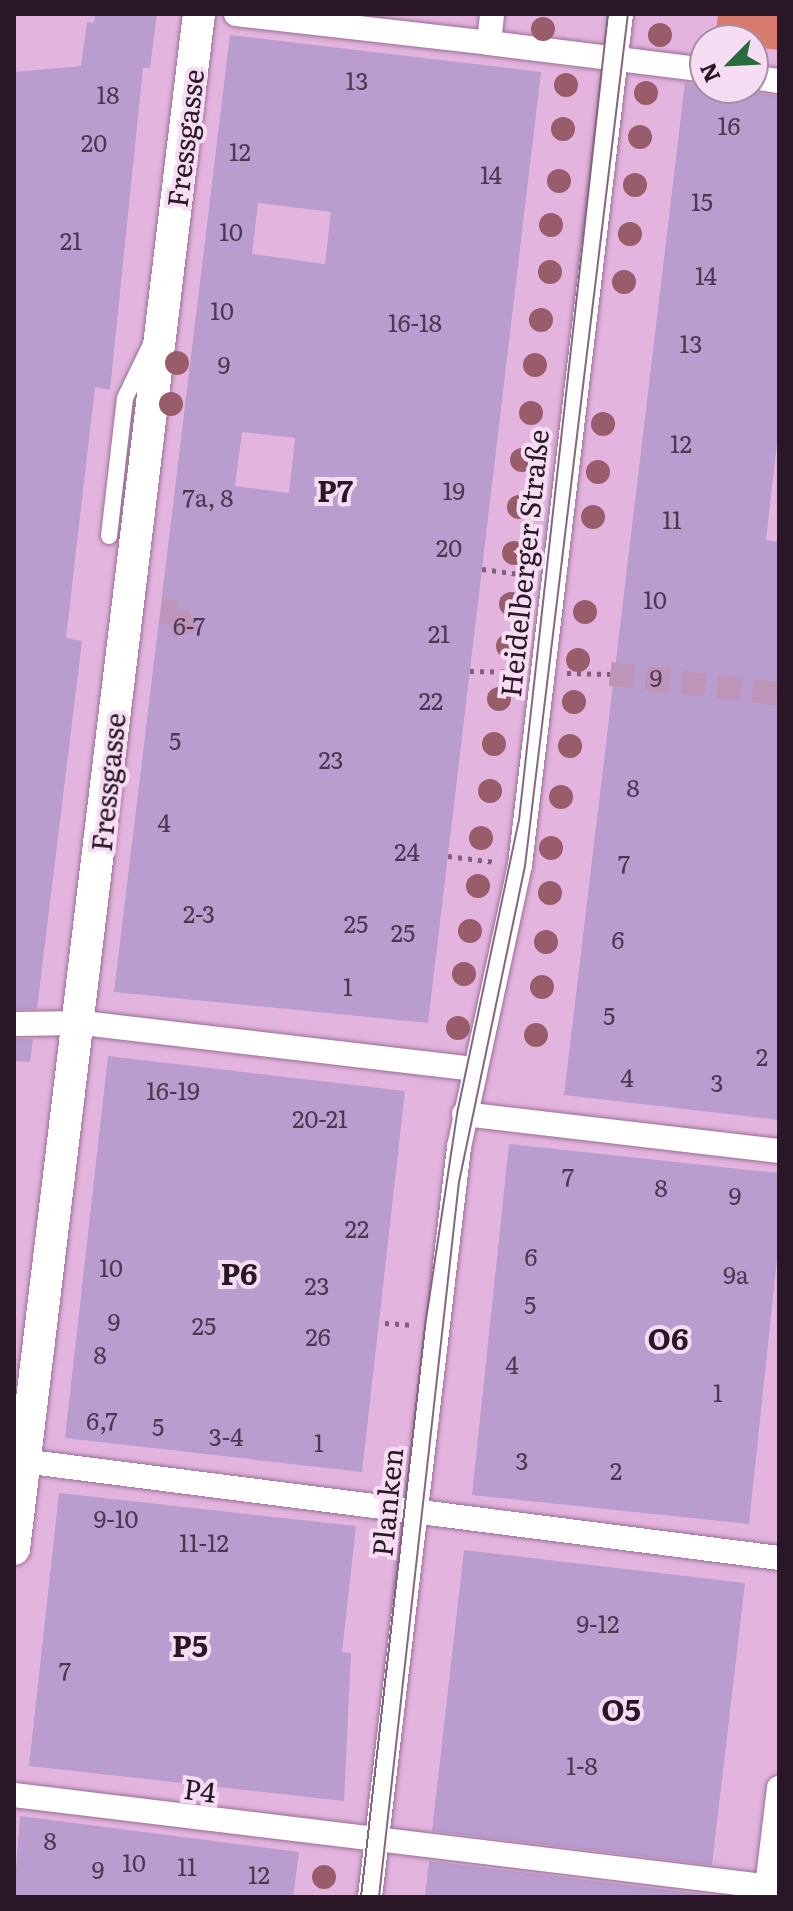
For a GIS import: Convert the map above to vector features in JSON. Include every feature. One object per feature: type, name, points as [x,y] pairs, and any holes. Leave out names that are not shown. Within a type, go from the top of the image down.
[{"type":"street","name":"Fressgasse","points":[[14,1549],[18,1460],[76,1023],[199,14]]},
{"type":"street","points":[[236,14],[689,68]]},
{"type":"street","points":[[489,43],[492,14]]},
{"type":"street","name":"Heidelberger Straße","points":[[464,1114],[520,865],[612,59],[621,14]]},
{"type":"street","points":[[14,1024],[76,1023],[475,1069]]},
{"type":"street","points":[[464,1114],[779,1151]]},
{"type":"street","name":"Planken","points":[[370,1897],[464,1114]]},
{"type":"street","points":[[18,1460],[365,1503],[415,1516],[779,1558]]},
{"type":"street","points":[[773,1887],[779,1788]]},
{"type":"street","name":"P4","points":[[14,1795],[378,1842],[773,1887]]},
{"type":"lane","points":[[109,536],[125,398],[138,361],[160,328]]},
{"type":"path","points":[[482,569],[552,579]]},
{"type":"path","points":[[470,671],[610,674]]},
{"type":"path","points":[[448,856],[520,865]]},
{"type":"shaded area","points":[[718,14],[779,14],[779,50],[769,49],[769,24],[717,24]]},
{"type":"building","points":[[95,14],[157,14],[150,68],[143,68],[110,390],[95,387],[66,638],[82,641],[37,1009],[14,1009],[14,72],[81,66],[87,22],[94,23]]},
{"type":"building","points":[[230,35],[541,72],[428,1023],[114,992]],"holes":[[[258,203],[331,212],[325,264],[252,254]],[[242,432],[295,438],[289,493],[235,486]]]},
{"type":"building","points":[[685,83],[689,84],[689,104],[769,104],[769,95],[779,96],[779,426],[766,540],[779,542],[779,1120],[564,1095]]},
{"type":"building","points":[[14,1039],[33,1039],[30,1062],[14,1061]]},
{"type":"building","points":[[108,1056],[405,1091],[362,1472],[65,1438]]},
{"type":"building","points":[[509,1144],[779,1173],[779,1240],[749,1524],[472,1495]]},
{"type":"building","points":[[59,1493],[356,1526],[342,1652],[351,1653],[344,1801],[29,1766]]},
{"type":"building","points":[[464,1550],[745,1583],[712,1865],[432,1831]]},
{"type":"building","points":[[20,1816],[299,1852],[293,1897],[14,1897]]},
{"type":"building","points":[[429,1861],[709,1895],[709,1897],[425,1897]]},
{"type":"tunnel","points":[[161,611],[177,612],[188,643]]},
{"type":"tunnel","points":[[610,674],[779,694]]},
{"type":"tram line","points":[[361,1897],[425,1326],[458,1109],[519,820],[608,14]]},
{"type":"tram line","points":[[379,1897],[459,1182],[525,866],[628,14]]},
{"type":"district","name":"P7","points":[[335,489]]},
{"type":"district","name":"P6","points":[[239,1272]]},
{"type":"district","name":"O6","points":[[668,1337]]},
{"type":"district","name":"P5","points":[[190,1644]]},
{"type":"district","name":"O5","points":[[621,1708]]}]
